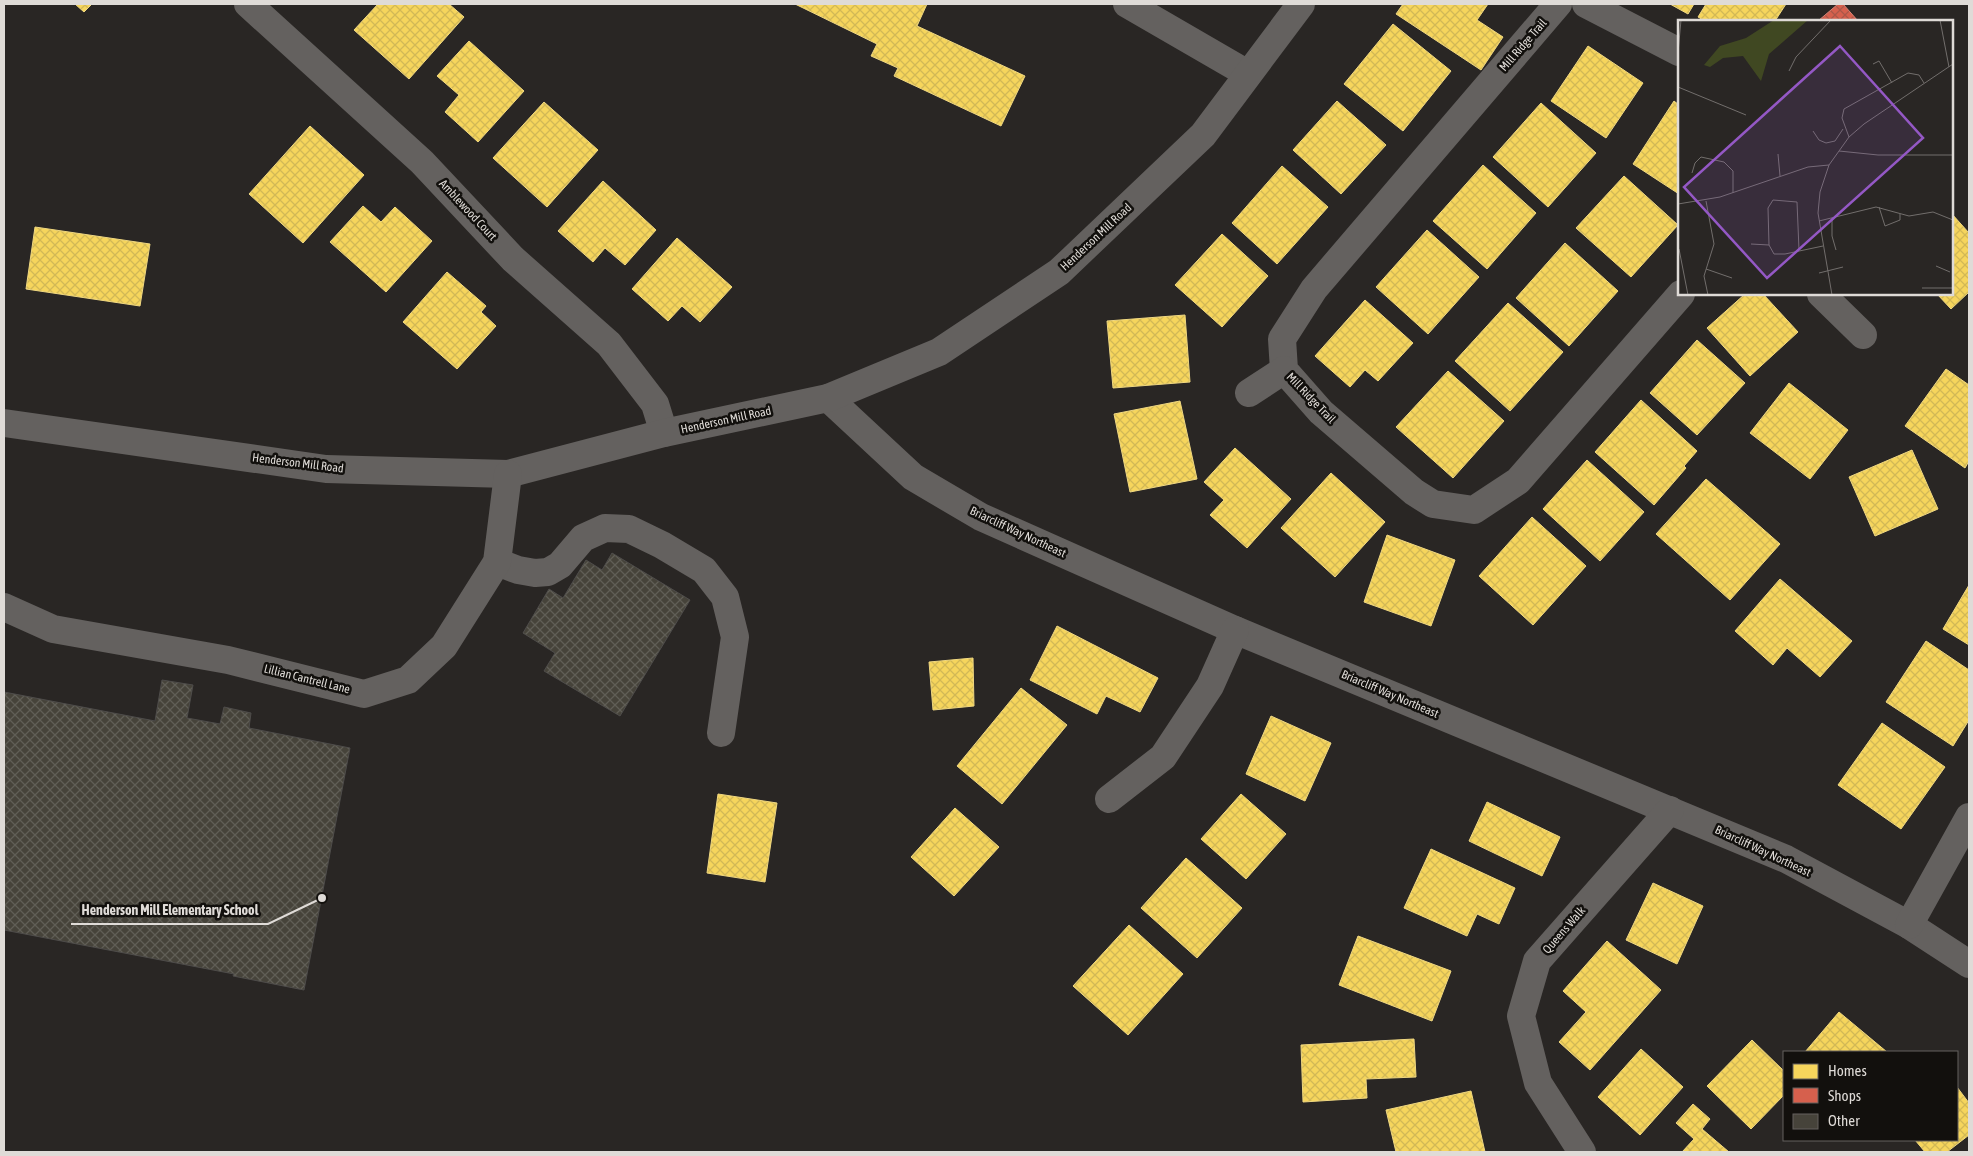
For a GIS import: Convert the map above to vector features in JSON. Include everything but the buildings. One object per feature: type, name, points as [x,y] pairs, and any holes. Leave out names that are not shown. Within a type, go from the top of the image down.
[{"type":"street","name":"Amblewood Court","points":[[248,4],[422,162],[513,259],[609,344],[655,404],[664,433]]},
{"type":"street","name":"Henderson Mill Road","points":[[4,423],[326,469],[508,474],[664,433],[828,398],[939,352],[1059,272],[1203,135],[1301,4]]},
{"type":"street","name":"Mill Ridge Trail","points":[[1558,4],[1314,289],[1282,339],[1284,370],[1322,412],[1414,492],[1433,504],[1474,510],[1518,481],[1680,295]]},
{"type":"street","points":[[1586,4],[1678,51]]},
{"type":"street","points":[[1132,5],[1248,74]]},
{"type":"street","points":[[1822,295],[1864,335]]},
{"type":"street","points":[[1250,393],[1284,370]]},
{"type":"street","name":"Briarcliff Way Northeast","points":[[828,398],[913,478],[981,517],[1235,630],[1786,859],[1910,926],[1969,964]]},
{"type":"street","name":"Lillian Cantrell Lane","points":[[4,607],[53,629],[228,660],[364,694],[408,680],[444,646],[497,562],[508,474]]},
{"type":"street","points":[[497,562],[518,570],[535,573],[548,572],[560,565],[583,538],[605,528],[629,528],[704,570],[725,597],[735,637],[721,733]]},
{"type":"street","points":[[1109,799],[1163,757],[1210,686],[1235,630]]},
{"type":"street","name":"Queens Walk","points":[[1582,1152],[1538,1083],[1510,1015],[1537,961],[1670,810]]},
{"type":"street","points":[[1910,926],[1969,817]]},
{"type":"place","name":"Henderson Mill Elementary School","points":[[322,898]]}]
